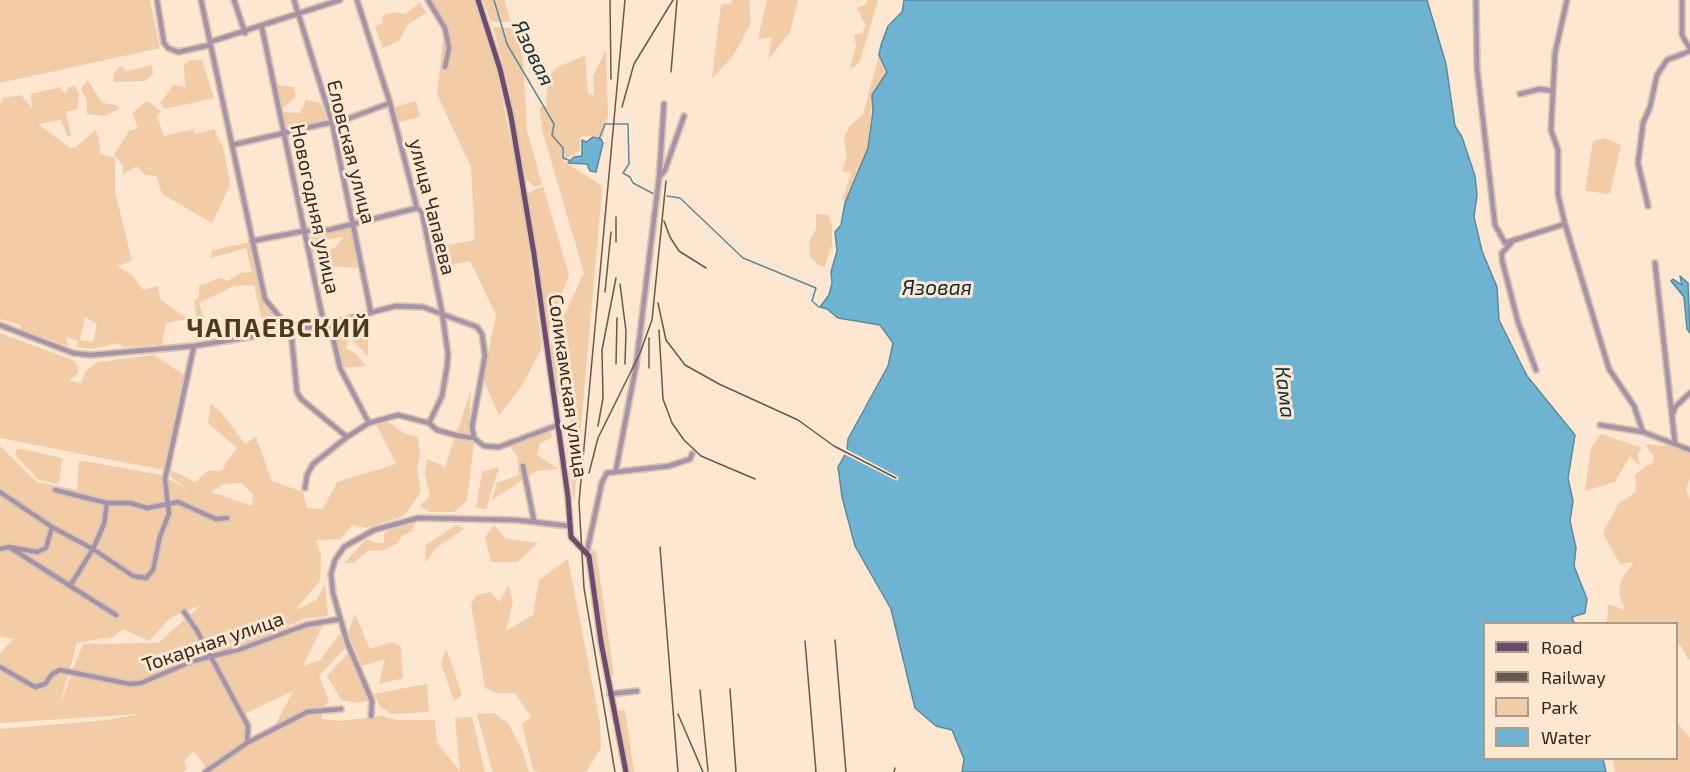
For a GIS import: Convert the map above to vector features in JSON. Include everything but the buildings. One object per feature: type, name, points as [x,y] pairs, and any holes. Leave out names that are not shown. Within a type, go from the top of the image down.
[{"type":"main road","name":"Соликамская улица","points":[[478,0],[500,69],[511,116],[534,254],[558,425],[569,526],[573,541],[587,551],[610,694],[626,772]]},
{"type":"street","points":[[157,0],[164,43],[168,48],[178,52],[262,28],[340,0]]},
{"type":"street","points":[[201,0],[265,299],[291,331],[297,392],[301,399],[347,437]]},
{"type":"street","points":[[234,0],[245,33]]},
{"type":"street","name":"Еловская улица","points":[[294,0],[332,122],[371,313]]},
{"type":"street","name":"улица Чапаева","points":[[357,0],[390,103],[417,208],[424,220],[442,312],[448,354],[447,367],[442,396],[429,423]]},
{"type":"street","points":[[428,0],[445,28],[449,48],[445,67]]},
{"type":"street","points":[[1476,0],[1477,68],[1495,225],[1505,243],[1511,243],[1564,224]]},
{"type":"street","points":[[1567,0],[1555,53],[1551,130],[1558,150],[1558,195],[1564,224],[1609,369],[1634,406],[1643,432]]},
{"type":"street","points":[[1648,206],[1638,163],[1643,123],[1650,106],[1657,75],[1667,60],[1690,50],[1682,34],[1682,0]]},
{"type":"street","name":"Новогодняя улица","points":[[262,28],[324,325],[331,329],[340,368],[369,423]]},
{"type":"street","points":[[1520,94],[1540,89],[1553,91]]},
{"type":"street","points":[[232,145],[332,122],[390,103]]},
{"type":"street","points":[[616,470],[636,366],[659,178],[664,104]]},
{"type":"street","points":[[659,178],[665,170],[684,116]]},
{"type":"street","points":[[252,242],[304,231],[329,230],[417,208]]},
{"type":"street","points":[[1511,243],[1502,253],[1502,260],[1518,322],[1536,370]]},
{"type":"street","points":[[1655,263],[1675,443]]},
{"type":"street","points":[[0,325],[73,353],[91,355],[194,346],[324,325],[396,306],[423,307],[442,312],[477,327],[485,342],[472,427],[474,438]]},
{"type":"street","points":[[0,492],[52,527],[93,549],[133,576],[146,578],[153,570],[160,536],[166,526],[168,503],[165,479],[194,346]]},
{"type":"street","points":[[1673,415],[1675,407],[1690,393]]},
{"type":"street","points":[[305,488],[307,475],[313,464],[347,437],[369,423],[398,415],[429,423],[438,430],[474,438],[484,446],[499,447],[558,425]]},
{"type":"street","points":[[1600,425],[1643,432],[1690,450]]},
{"type":"street","points":[[587,551],[603,478],[610,471],[669,466],[691,457],[698,459]]},
{"type":"street","points":[[524,466],[534,521]]},
{"type":"street","points":[[55,490],[107,503],[129,503],[147,508],[178,502],[216,519],[227,518]]},
{"type":"street","points":[[70,586],[93,549],[104,524],[107,503]]},
{"type":"street","points":[[371,716],[372,701],[340,619],[331,574],[335,560],[344,548],[362,537],[418,518],[534,521],[569,526]]},
{"type":"street","points":[[0,549],[9,547],[36,552],[46,548],[52,527]]},
{"type":"street","points":[[9,547],[116,615]]},
{"type":"street","points":[[184,612],[196,629],[248,726],[247,744]]},
{"type":"street","name":"Токарная улица","points":[[0,668],[35,687],[45,684],[52,674],[60,670],[130,684],[306,625],[340,619]]},
{"type":"street","points":[[610,694],[637,690]]},
{"type":"street","points":[[206,772],[247,744],[307,712],[341,709]]},
{"type":"green space","points":[[0,0],[150,0],[160,48],[0,83]]},
{"type":"green space","points":[[429,0],[475,0],[497,73],[522,198],[542,348],[521,387],[499,415],[483,379],[496,315],[470,261],[442,267],[443,246],[475,240],[471,167],[437,94],[444,31]]},
{"type":"green space","points":[[483,0],[504,0],[511,22],[491,22]]},
{"type":"green space","points":[[732,0],[749,0],[751,23],[733,56],[712,78],[721,5],[732,3]]},
{"type":"green space","points":[[767,0],[798,0],[790,32],[768,60],[772,37],[758,39]]},
{"type":"green space","points":[[867,0],[878,0],[860,61],[853,68],[850,67],[856,47],[854,35],[862,33],[866,26],[857,8],[865,5]]},
{"type":"green space","points":[[420,2],[426,13],[408,24],[399,41],[383,48],[375,27],[383,22],[382,16],[394,12],[405,14]]},
{"type":"green space","points":[[493,27],[514,28],[523,58],[527,131],[542,184],[535,187],[525,178],[509,88]]},
{"type":"green space","points":[[606,50],[608,115],[603,137],[582,136],[580,150],[563,161],[601,185],[602,191],[574,503],[566,442],[571,418],[565,395],[558,394],[550,346],[584,273],[543,133],[539,107],[546,107],[548,78],[556,68],[585,55],[588,94],[594,95],[593,76]]},
{"type":"green space","points":[[879,55],[887,72],[873,92],[868,148],[845,203],[843,199],[851,173],[842,171],[847,158],[844,139],[850,125],[863,115]]},
{"type":"green space","points":[[190,60],[202,60],[214,98],[165,109],[160,104],[173,85],[185,87],[184,64]]},
{"type":"green space","points":[[152,65],[153,74],[145,81],[114,82],[113,75],[120,66],[127,71]]},
{"type":"green space","points":[[88,80],[102,103],[116,105],[119,109],[104,116],[87,114],[87,100],[81,89]]},
{"type":"green space","points":[[277,85],[294,87],[296,96],[283,108]]},
{"type":"green space","points":[[75,86],[79,94],[78,109],[66,112],[71,135],[68,137],[61,120],[38,124],[70,148],[75,148],[95,130],[99,137],[100,153],[115,158],[115,192],[132,261],[117,266],[133,276],[143,290],[158,286],[161,300],[188,319],[166,323],[162,345],[122,347],[120,343],[91,349],[76,347],[79,341],[66,337],[68,346],[21,329],[21,325],[0,319],[0,105],[3,98],[21,95],[32,108],[31,94],[60,87],[66,95],[68,87]],"holes":[[[85,317],[97,324],[93,342],[80,340]]]},
{"type":"green space","points":[[306,100],[321,103],[328,121],[286,128],[283,112],[300,113]]},
{"type":"green space","points":[[147,101],[161,111],[157,117],[164,136],[194,129],[195,134],[214,129],[224,150],[230,185],[212,223],[162,194],[156,176],[145,175],[137,166],[123,174],[123,166],[114,155],[129,131],[138,128],[132,113]]},
{"type":"green space","points":[[416,101],[420,117],[399,122],[395,107]]},
{"type":"green space","points":[[302,132],[309,165],[298,167],[290,135]]},
{"type":"green space","points":[[1605,138],[1621,145],[1610,194],[1585,191],[1593,141]]},
{"type":"green space","points":[[543,186],[569,275],[548,332],[528,193]]},
{"type":"green space","points":[[816,214],[828,215],[832,225],[832,245],[825,266],[820,266],[810,257],[809,242],[816,229]]},
{"type":"green space","points":[[352,226],[357,268],[317,265],[315,258],[336,247],[343,237],[317,241],[316,254],[311,252],[311,233]]},
{"type":"green space","points":[[251,242],[265,307],[284,324],[270,331],[240,335],[239,330],[263,324],[254,285],[234,286],[199,303],[210,339],[200,340],[194,301],[199,296],[199,286],[219,278],[228,281],[240,273],[252,272],[246,248],[211,258],[212,250]]},
{"type":"green space","points":[[368,316],[368,356],[349,337],[346,348],[356,354],[366,366],[342,368],[334,326]]},
{"type":"green space","points":[[0,333],[75,361],[79,372],[69,381],[82,383],[85,371],[98,362],[154,355],[184,375],[163,470],[0,438]]},
{"type":"green space","points":[[471,389],[469,434],[457,432]]},
{"type":"green space","points":[[211,404],[221,412],[245,444],[256,437],[272,481],[303,492],[307,508],[323,509],[337,482],[396,464],[375,422],[390,423],[404,433],[418,437],[420,456],[417,468],[421,492],[404,516],[367,528],[352,525],[341,539],[316,540],[321,555],[320,581],[295,610],[317,600],[325,584],[328,616],[306,618],[288,626],[290,632],[323,625],[303,666],[320,660],[340,634],[345,648],[319,676],[329,701],[323,708],[322,719],[339,721],[383,716],[396,720],[435,720],[437,743],[460,771],[455,718],[472,717],[485,772],[209,772],[194,751],[184,761],[187,769],[183,772],[0,772],[0,729],[108,720],[140,714],[0,723],[0,653],[13,639],[0,636],[0,446],[37,482],[77,490],[79,460],[162,475],[188,490],[170,476],[171,470],[195,482],[208,471],[221,471],[237,448],[208,423]],"holes":[[[242,483],[253,494],[252,506],[211,492],[224,484]],[[201,605],[158,643],[83,644],[59,707],[77,643],[113,637],[123,629],[149,641],[170,618]],[[293,691],[274,728],[249,738],[240,716]]]},
{"type":"green space","points":[[551,432],[552,438],[540,443],[537,455],[559,469],[537,471],[492,500],[497,483],[519,475],[517,456],[510,446]]},
{"type":"green space","points":[[1601,434],[1642,448],[1637,455],[1640,466],[1630,456],[1615,482],[1585,491],[1591,448]]},
{"type":"green space","points":[[455,437],[474,442],[467,501],[454,512],[430,512],[420,506],[430,496],[425,474],[427,459],[445,467]]},
{"type":"green space","points":[[1645,444],[1675,447],[1690,454],[1690,478],[1686,489],[1690,499],[1690,659],[1688,660],[1678,644],[1678,622],[1607,622],[1608,604],[1625,610],[1619,593],[1621,580],[1634,562],[1620,564],[1603,533],[1618,504],[1636,492],[1635,475],[1647,465],[1651,465],[1654,457]]},
{"type":"green space","points":[[17,448],[62,458],[59,484],[39,480],[15,455]]},
{"type":"green space","points":[[499,467],[486,509],[476,508],[482,472]]},
{"type":"green space","points":[[415,523],[412,531],[402,536],[398,543],[384,550],[368,551],[353,563],[344,563],[366,539],[384,543],[384,533]]},
{"type":"green space","points":[[456,525],[464,529],[436,548],[425,563],[426,545]]},
{"type":"green space","points":[[494,525],[506,539],[538,543],[517,562],[491,562],[485,537]]},
{"type":"green space","points":[[591,549],[596,551],[614,675],[610,675]]},
{"type":"green space","points":[[568,559],[600,723],[601,748],[586,772],[539,772],[533,770],[522,724],[531,717],[515,693],[496,693],[485,688],[471,604],[477,595],[490,592],[499,602],[509,585],[513,603],[506,631],[533,615],[539,580]]},
{"type":"green space","points":[[355,614],[370,649],[392,642],[401,647],[403,678],[379,684],[385,659],[362,666],[348,633]]},
{"type":"green space","points":[[446,648],[462,695],[454,700],[441,664]]},
{"type":"green space","points":[[349,652],[368,701],[356,703],[341,700],[327,676]]},
{"type":"green space","points":[[427,684],[429,712],[392,714],[380,707],[374,694]]},
{"type":"green space","points":[[615,703],[618,711],[625,710],[634,772],[630,772]]},
{"type":"green space","points":[[494,713],[508,723],[523,752],[529,772],[493,772],[477,714]]},
{"type":"green space","points":[[1678,724],[1690,738],[1690,772],[1615,772],[1613,760],[1678,760]]},
{"type":"water","name":"Кама","points":[[904,0],[1427,0],[1446,64],[1455,126],[1462,137],[1475,176],[1477,195],[1474,217],[1482,251],[1497,287],[1499,320],[1527,376],[1575,435],[1568,478],[1573,501],[1570,521],[1576,548],[1574,566],[1587,599],[1585,613],[1572,617],[1574,622],[1483,622],[1483,760],[1603,760],[1606,772],[962,772],[964,759],[952,730],[936,726],[915,708],[891,609],[855,546],[842,497],[838,467],[847,451],[848,439],[888,366],[893,343],[880,325],[838,318],[827,309],[820,307],[829,295],[832,283],[831,272],[837,251],[835,232],[841,225],[845,203],[868,148],[873,111],[872,95],[887,72],[879,55],[881,45],[888,26],[902,12]]},
{"type":"water","points":[[593,137],[601,139],[603,143],[596,172],[590,171],[587,164],[568,163],[574,157],[582,156],[582,140],[586,142]]},
{"type":"water","points":[[1680,276],[1688,283],[1690,333],[1687,329],[1684,297],[1671,281],[1673,279],[1682,285]]},
{"type":"pier","points":[[844,448],[899,477],[897,481],[842,453]]},
{"type":"waterway","name":"Язовая","points":[[494,0],[507,44],[554,124],[552,135],[563,148],[563,158],[571,161]]},
{"type":"waterway","name":"Язовая","points":[[599,139],[605,124],[628,124],[629,164],[623,173],[630,177],[633,183],[654,194]]},
{"type":"waterway","name":"Язовая","points":[[667,196],[680,198],[743,258],[816,288],[812,301],[819,307]]},
{"type":"railway","points":[[610,0],[611,79]]},
{"type":"railway","points":[[615,772],[584,588],[579,502],[625,0]]},
{"type":"railway","points":[[622,107],[634,64],[673,0]]},
{"type":"railway","points":[[671,72],[677,0]]},
{"type":"railway","points":[[589,473],[598,438],[640,353],[652,320],[666,181]]},
{"type":"railway","points":[[616,217],[616,242]]},
{"type":"railway","points":[[664,221],[679,251],[706,268]]},
{"type":"railway","points":[[605,292],[611,232]]},
{"type":"railway","points":[[598,426],[603,398],[602,350],[616,278]]},
{"type":"railway","points":[[620,284],[626,331],[625,364]]},
{"type":"railway","points":[[658,303],[666,340],[685,365],[719,384],[798,420],[834,446],[896,478]]},
{"type":"railway","points":[[616,364],[617,318]]},
{"type":"railway","points":[[659,330],[663,399],[672,423],[684,440],[701,456],[755,479]]},
{"type":"railway","points":[[649,338],[649,368]]},
{"type":"railway","points":[[660,547],[678,772]]},
{"type":"railway","points":[[835,640],[846,772]]},
{"type":"railway","points":[[805,641],[816,772]]},
{"type":"railway","points":[[730,689],[736,772]]},
{"type":"railway","points":[[700,690],[708,771]]},
{"type":"railway","points":[[678,714],[703,772]]},
{"type":"railway","points":[[894,772],[895,768]]},
{"type":"district","name":"ЧАПАЕВСКИЙ","points":[[279,328]]}]
